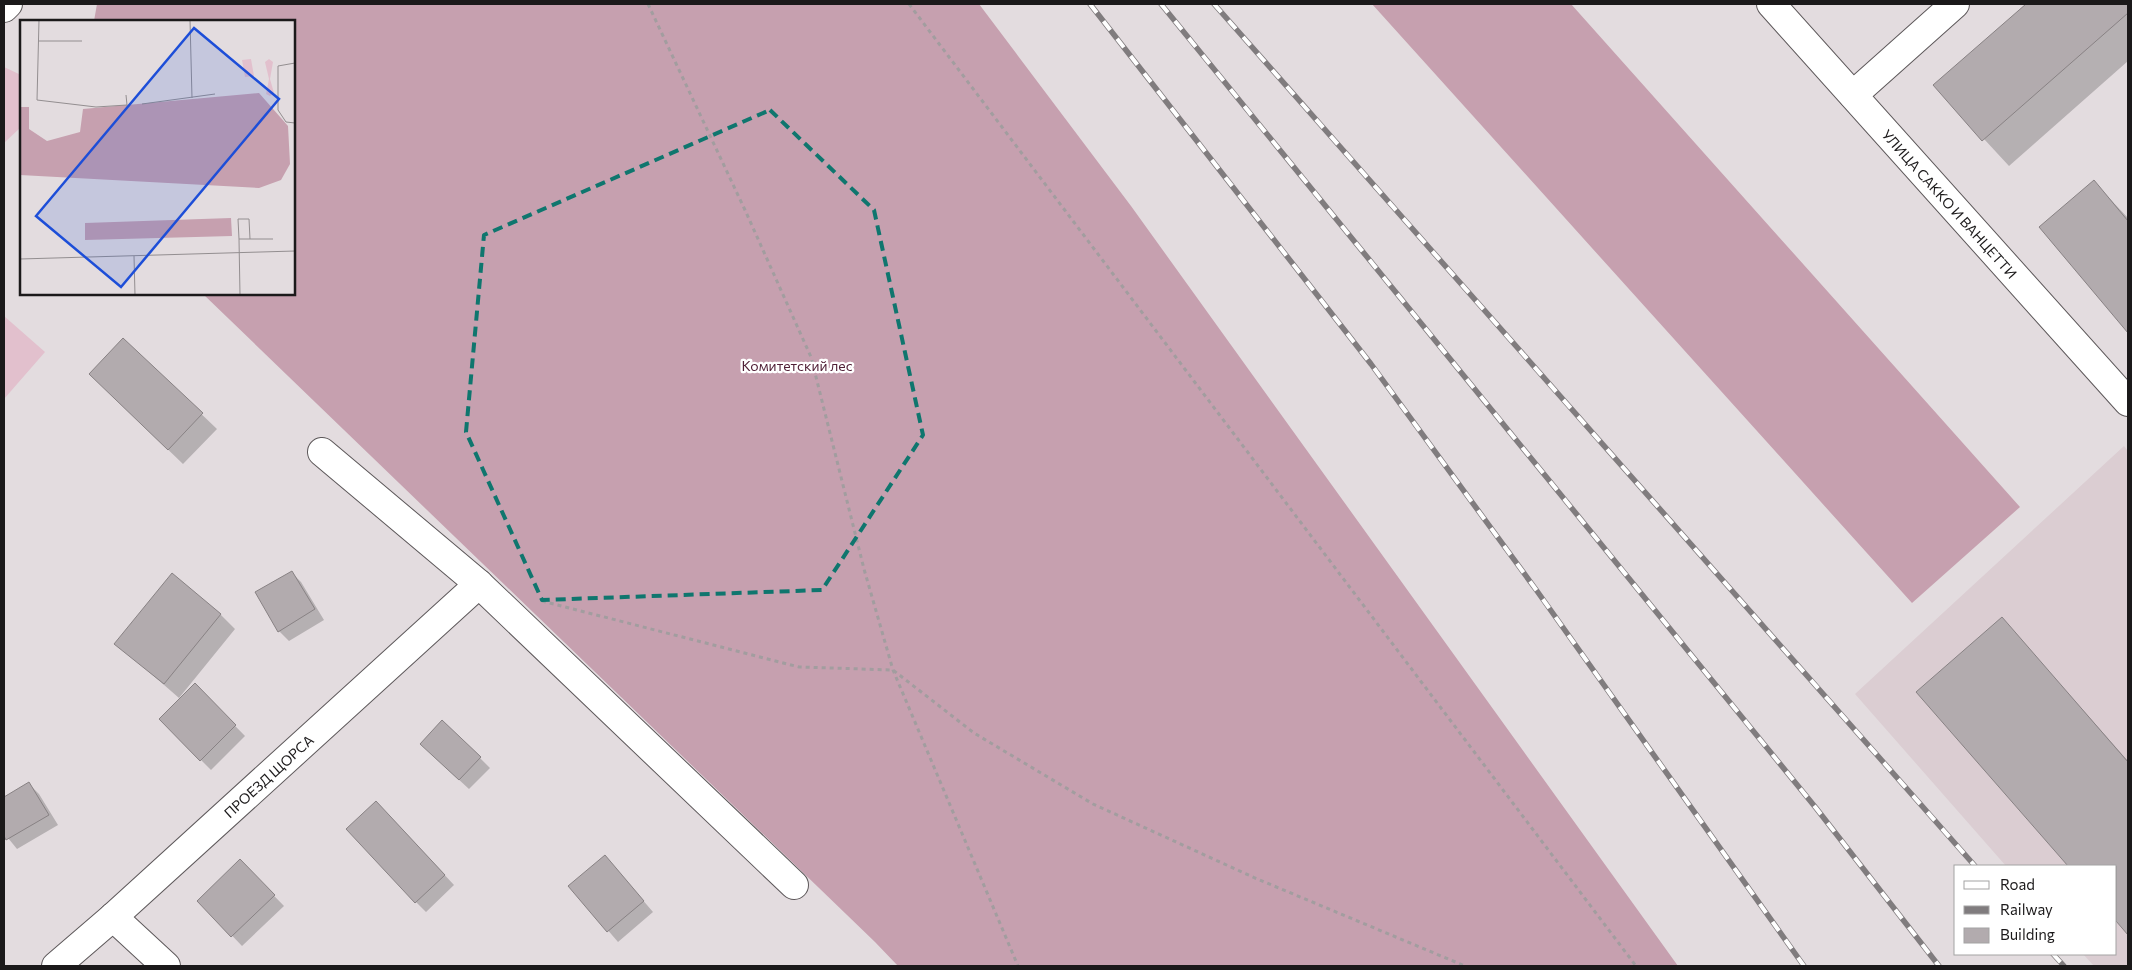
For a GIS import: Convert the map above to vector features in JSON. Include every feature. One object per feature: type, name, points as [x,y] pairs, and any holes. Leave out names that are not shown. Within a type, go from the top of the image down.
[{"type":"street","points":[[4,8],[8,4]]},
{"type":"street","name":"УЛИЦА САККО И ВАНЦЕТТИ","points":[[1771,4],[2128,402]]},
{"type":"street","points":[[1853,95],[1955,4]]},
{"type":"street","points":[[322,452],[479,584],[794,885]]},
{"type":"street","name":"ПРОЕЗД ЩОРСА","points":[[56,966],[113,917],[479,584]]},
{"type":"street","points":[[113,917],[166,966]]},
{"type":"path","points":[[648,4],[745,210],[811,357],[859,550],[893,670],[1018,966]]},
{"type":"path","points":[[909,4],[1636,966]]},
{"type":"path","points":[[535,599],[798,667],[893,670],[974,733],[1093,804],[1255,878],[1465,966]]},
{"type":"highlighted area","points":[[770,110],[874,210],[923,435],[822,590],[542,600],[466,432],[484,235]]},
{"type":"shaded area","points":[[4,67],[20,75],[20,128],[4,143]]},
{"type":"shaded area","points":[[4,316],[45,352],[4,399]]},
{"type":"shaded area","points":[[2124,446],[2128,451],[2128,966],[2094,966],[2084,955],[2117,955],[2117,865],[2005,865],[1855,694]]},
{"type":"green space","name":"Комитетский лес","points":[[97,4],[979,4],[1131,206],[1678,966],[898,966],[204,295],[295,295],[295,20],[94,20]]},
{"type":"green space","points":[[1372,4],[1571,4],[2020,507],[1912,603]]},
{"type":"building","points":[[2026,4],[2128,4],[2128,13],[1982,141],[1933,85]]},
{"type":"building","points":[[2094,180],[2128,221],[2128,333],[2039,227]]},
{"type":"building","points":[[123,338],[203,413],[168,450],[89,374]]},
{"type":"building","points":[[292,571],[315,609],[278,632],[255,592]]},
{"type":"building","points":[[172,573],[221,614],[164,684],[114,644]]},
{"type":"building","points":[[2002,617],[2128,762],[2128,935],[2117,922],[2117,865],[2067,865],[1916,692]]},
{"type":"building","points":[[195,683],[236,725],[200,761],[159,719]]},
{"type":"building","points":[[442,720],[481,757],[459,780],[420,744]]},
{"type":"building","points":[[29,782],[49,815],[6,840],[4,836],[4,797]]},
{"type":"building","points":[[376,801],[445,875],[415,903],[346,829]]},
{"type":"building","points":[[605,855],[644,901],[607,932],[568,886]]},
{"type":"building","points":[[240,859],[275,895],[231,937],[197,901]]},
{"type":"railway","points":[[1090,4],[1371,364],[1537,591],[1804,966]]},
{"type":"railway","points":[[1161,4],[1816,808],[1939,966]]},
{"type":"railway","points":[[1214,4],[1974,865]]},
{"type":"railway","points":[[2054,955],[2064,966]]}]
